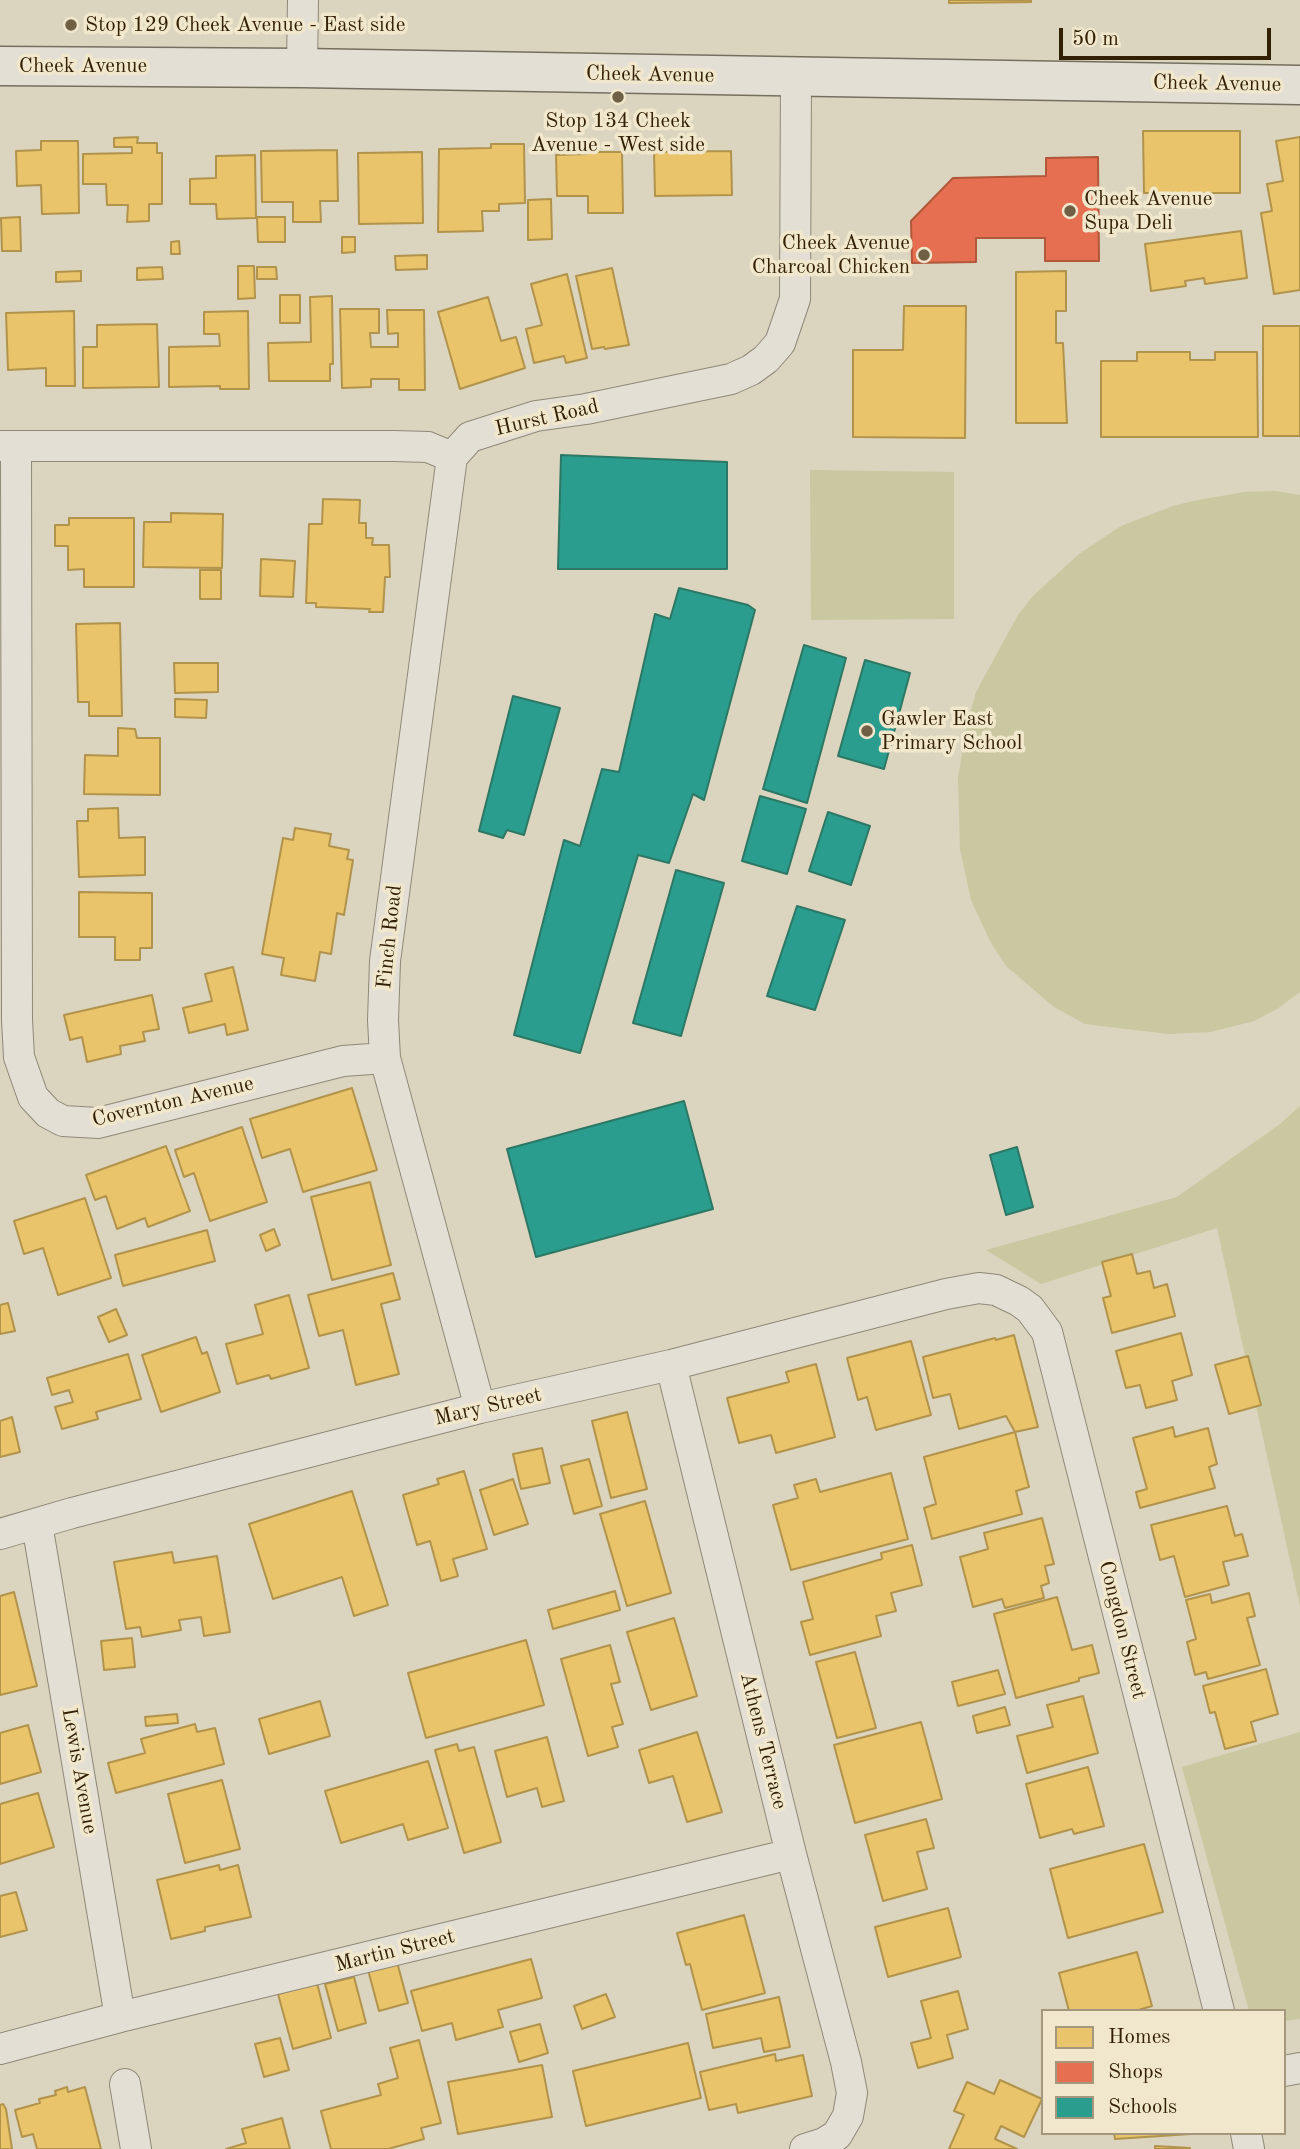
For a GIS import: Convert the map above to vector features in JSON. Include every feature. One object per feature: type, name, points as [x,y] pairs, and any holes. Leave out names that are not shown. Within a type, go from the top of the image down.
[{"type":"street","points":[[302,68],[303,0]]},
{"type":"street","name":"Cheek Avenue","points":[[0,66],[302,68],[1300,85]]},
{"type":"street","name":"Hurst Road","points":[[452,457],[470,437],[536,416],[586,409],[731,379],[751,370],[773,351],[780,343],[795,299],[796,77]]},
{"type":"street","points":[[8,446],[394,446],[428,447],[452,457]]},
{"type":"street","name":"Covernton Avenue","points":[[8,446],[17,1020],[19,1057],[33,1097],[48,1113],[64,1121],[98,1123],[343,1062],[385,1058]]},
{"type":"street","name":"Finch Road","points":[[452,457],[383,991],[385,1058],[480,1408]]},
{"type":"street","name":"Mary Street","points":[[0,1534],[480,1408],[671,1365],[946,1294],[979,1288]]},
{"type":"street","name":"Congdon Street","points":[[979,1288],[996,1290],[1020,1301],[1035,1315],[1047,1332],[1218,2009]]},
{"type":"street","name":"Athens Terrace","points":[[671,1365],[852,2093],[848,2116],[837,2135],[824,2143],[805,2149]]},
{"type":"street","name":"Lewis Avenue","points":[[37,1524],[120,2017]]},
{"type":"street","name":"Martin Street","points":[[0,2049],[120,2017],[791,1854]]},
{"type":"street","points":[[125,2084],[136,2149]]},
{"type":"green space","points":[[810,470],[954,472],[954,619],[811,620]]},
{"type":"green space","points":[[1275,491],[1300,495],[1300,992],[1277,1009],[1254,1021],[1211,1032],[1168,1034],[1085,1024],[1054,1007],[1006,966],[991,943],[971,900],[960,849],[958,777],[976,692],[1018,615],[1033,596],[1079,554],[1121,526],[1173,506],[1244,492]]},
{"type":"green space","points":[[1300,1106],[1300,1606],[1217,1228],[1041,1284],[986,1250],[1177,1197],[1280,1124]]},
{"type":"green space","points":[[1300,1732],[1300,2019],[1286,2021],[1286,2009],[1248,2009],[1182,1767]]},
{"type":"building: Homes","points":[[949,0],[1031,0],[1031,2],[949,3]]},
{"type":"building: Homes","points":[[1143,131],[1240,131],[1240,193],[1144,193]]},
{"type":"building: Homes","points":[[138,137],[137,143],[157,143],[157,153],[162,153],[162,204],[149,204],[149,221],[127,222],[128,205],[107,205],[106,184],[83,184],[83,154],[132,153],[132,147],[114,147],[114,138]]},
{"type":"building: Homes","points":[[1300,137],[1300,290],[1274,294],[1261,213],[1272,211],[1267,184],[1283,181],[1276,141]]},
{"type":"building: Homes","points":[[41,141],[78,141],[79,213],[42,214],[41,185],[17,186],[16,151],[41,150]]},
{"type":"building: Homes","points":[[491,144],[524,144],[525,203],[499,204],[499,211],[482,211],[483,231],[438,232],[439,149],[491,148]]},
{"type":"building: Homes","points":[[337,150],[338,201],[320,201],[321,222],[293,222],[293,202],[262,202],[261,151]]},
{"type":"building: Homes","points":[[731,151],[732,195],[655,196],[654,152]]},
{"type":"building: Homes","points":[[422,152],[423,223],[359,224],[358,153]]},
{"type":"building: Homes","points":[[622,152],[623,213],[588,213],[588,196],[557,196],[556,155]]},
{"type":"building: Homes","points":[[255,155],[256,218],[217,219],[216,204],[190,204],[190,179],[216,178],[216,156]]},
{"type":"building: Homes","points":[[551,199],[552,239],[528,240],[528,200]]},
{"type":"building: Homes","points":[[20,217],[21,251],[2,251],[1,218]]},
{"type":"building: Homes","points":[[257,217],[285,217],[285,242],[258,242]]},
{"type":"building: Homes","points":[[1241,231],[1247,278],[1205,284],[1204,278],[1185,281],[1186,286],[1151,291],[1145,244]]},
{"type":"building: Homes","points":[[342,237],[355,237],[355,252],[342,253]]},
{"type":"building: Homes","points":[[179,241],[180,254],[171,254],[171,242]]},
{"type":"building: Homes","points":[[427,255],[427,269],[396,270],[395,256]]},
{"type":"building: Homes","points":[[238,266],[254,266],[255,298],[238,299]]},
{"type":"building: Homes","points":[[162,267],[163,279],[137,280],[137,268]]},
{"type":"building: Homes","points":[[257,267],[276,267],[277,279],[257,279]]},
{"type":"building: Homes","points":[[612,268],[629,345],[592,349],[576,276]]},
{"type":"building: Homes","points":[[81,271],[81,281],[56,282],[56,272]]},
{"type":"building: Homes","points":[[1066,271],[1066,311],[1056,311],[1056,343],[1063,343],[1067,423],[1016,423],[1016,272]]},
{"type":"building: Homes","points":[[567,274],[587,358],[566,363],[564,356],[534,363],[526,329],[542,325],[531,284]]},
{"type":"building: Homes","points":[[280,295],[300,295],[300,323],[280,323]]},
{"type":"building: Homes","points":[[332,296],[333,364],[330,364],[330,381],[269,381],[268,343],[311,342],[310,297]]},
{"type":"building: Homes","points":[[488,297],[501,341],[516,337],[525,368],[460,389],[438,312]]},
{"type":"building: Homes","points":[[904,306],[966,306],[965,438],[853,437],[853,350],[903,350]]},
{"type":"building: Homes","points":[[340,309],[379,309],[379,333],[370,333],[371,347],[398,347],[398,333],[388,334],[387,310],[424,310],[425,390],[399,390],[399,379],[371,379],[371,387],[342,388]]},
{"type":"building: Homes","points":[[74,311],[75,386],[46,386],[46,368],[8,370],[6,313]]},
{"type":"building: Homes","points":[[248,311],[249,389],[220,389],[220,386],[169,387],[169,347],[220,346],[219,334],[204,334],[204,312]]},
{"type":"building: Homes","points":[[157,324],[159,387],[83,388],[83,347],[97,347],[97,325]]},
{"type":"building: Homes","points":[[1263,326],[1300,326],[1300,436],[1263,436]]},
{"type":"building: Homes","points":[[1137,352],[1190,352],[1190,360],[1215,360],[1215,352],[1257,352],[1258,437],[1101,437],[1101,361],[1137,361]]},
{"type":"building: Homes","points":[[323,499],[360,500],[359,523],[366,523],[366,538],[373,538],[372,545],[389,545],[390,577],[385,577],[383,612],[316,607],[316,603],[306,603],[309,524],[322,524]]},
{"type":"building: Homes","points":[[171,513],[223,514],[222,568],[143,567],[144,522],[171,522]]},
{"type":"building: Homes","points":[[69,518],[134,518],[134,587],[84,587],[84,569],[68,570],[68,546],[55,546],[55,525],[69,525]]},
{"type":"building: Homes","points":[[261,559],[295,561],[293,597],[260,596]]},
{"type":"building: Homes","points":[[200,570],[221,570],[221,599],[200,599]]},
{"type":"building: Homes","points":[[120,623],[122,716],[89,716],[89,702],[78,702],[76,624]]},
{"type":"building: Homes","points":[[174,663],[218,663],[218,692],[175,693]]},
{"type":"building: Homes","points":[[175,699],[207,700],[206,718],[175,717]]},
{"type":"building: Homes","points":[[118,728],[135,729],[137,738],[160,738],[160,795],[84,794],[85,755],[118,756]]},
{"type":"building: Homes","points":[[118,808],[119,838],[145,837],[145,875],[79,877],[77,821],[88,821],[88,809]]},
{"type":"building: Homes","points":[[295,828],[331,834],[329,846],[349,850],[347,859],[353,860],[344,915],[337,913],[331,954],[320,952],[315,981],[281,975],[284,958],[262,954],[283,838],[293,840]]},
{"type":"building: Homes","points":[[79,892],[152,893],[152,948],[140,948],[140,960],[115,960],[115,937],[79,937]]},
{"type":"building: Homes","points":[[233,967],[248,1030],[227,1035],[225,1024],[189,1033],[183,1008],[212,1001],[205,974]]},
{"type":"building: Homes","points":[[152,995],[159,1029],[143,1032],[145,1041],[120,1046],[121,1054],[87,1062],[82,1037],[70,1040],[64,1015]]},
{"type":"building: Homes","points":[[352,1088],[377,1170],[303,1192],[290,1149],[262,1158],[250,1119]]},
{"type":"building: Homes","points":[[242,1127],[267,1202],[210,1221],[194,1173],[184,1177],[175,1150]]},
{"type":"building: Homes","points":[[166,1146],[190,1211],[148,1227],[145,1218],[117,1229],[106,1196],[95,1200],[86,1175]]},
{"type":"building: Homes","points":[[370,1182],[391,1265],[332,1280],[311,1197]]},
{"type":"building: Homes","points":[[85,1198],[111,1278],[58,1295],[43,1248],[24,1254],[14,1221]]},
{"type":"building: Homes","points":[[274,1229],[280,1245],[266,1251],[260,1235]]},
{"type":"building: Homes","points":[[207,1230],[215,1261],[123,1286],[115,1255]]},
{"type":"building: Homes","points":[[1132,1254],[1137,1274],[1150,1271],[1154,1288],[1167,1284],[1175,1316],[1112,1333],[1103,1298],[1111,1296],[1102,1262]]},
{"type":"building: Homes","points":[[393,1273],[400,1299],[381,1304],[399,1374],[356,1385],[343,1330],[319,1336],[308,1295]]},
{"type":"building: Homes","points":[[289,1295],[309,1368],[271,1379],[269,1375],[237,1384],[226,1344],[263,1334],[255,1305]]},
{"type":"building: Homes","points":[[8,1303],[15,1331],[0,1334],[0,1305]]},
{"type":"building: Homes","points":[[116,1309],[127,1335],[109,1342],[98,1317]]},
{"type":"building: Homes","points":[[1181,1333],[1192,1375],[1172,1381],[1177,1400],[1146,1408],[1140,1385],[1126,1388],[1116,1351]]},
{"type":"building: Homes","points":[[1014,1335],[1038,1427],[1015,1432],[1006,1416],[959,1429],[950,1394],[933,1398],[923,1357]]},
{"type":"building: Homes","points":[[196,1337],[202,1354],[207,1352],[220,1392],[161,1412],[142,1355]]},
{"type":"building: Homes","points":[[911,1341],[931,1415],[876,1430],[867,1397],[858,1400],[847,1358]]},
{"type":"building: Homes","points":[[128,1354],[141,1399],[96,1412],[98,1419],[62,1429],[55,1407],[73,1402],[69,1390],[52,1395],[47,1378]]},
{"type":"building: Homes","points":[[1248,1356],[1261,1405],[1229,1414],[1215,1365]]},
{"type":"building: Homes","points":[[816,1364],[835,1437],[776,1453],[771,1435],[739,1443],[727,1398],[789,1382],[786,1372]]},
{"type":"building: Homes","points":[[627,1412],[647,1489],[611,1498],[592,1421]]},
{"type":"building: Homes","points":[[12,1417],[20,1452],[0,1457],[0,1421]]},
{"type":"building: Homes","points":[[1173,1427],[1175,1437],[1208,1428],[1217,1464],[1209,1467],[1215,1488],[1140,1508],[1136,1492],[1147,1489],[1133,1438]]},
{"type":"building: Homes","points":[[1015,1432],[1029,1487],[1016,1491],[1022,1514],[932,1539],[924,1508],[936,1504],[924,1457]]},
{"type":"building: Homes","points":[[542,1448],[550,1483],[521,1489],[513,1454]]},
{"type":"building: Homes","points":[[589,1459],[602,1506],[574,1514],[561,1466]]},
{"type":"building: Homes","points":[[464,1471],[487,1549],[453,1559],[458,1576],[441,1581],[430,1541],[417,1545],[403,1495],[439,1484],[437,1479]]},
{"type":"building: Homes","points":[[891,1473],[908,1539],[791,1570],[773,1505],[798,1498],[794,1485],[816,1479],[820,1492]]},
{"type":"building: Homes","points":[[513,1479],[528,1524],[494,1535],[480,1490]]},
{"type":"building: Homes","points":[[352,1491],[388,1605],[354,1616],[342,1577],[273,1599],[249,1524]]},
{"type":"building: Homes","points":[[645,1501],[671,1593],[627,1606],[600,1514]]},
{"type":"building: Homes","points":[[1227,1506],[1235,1536],[1242,1534],[1248,1556],[1223,1562],[1229,1585],[1185,1597],[1174,1556],[1160,1560],[1151,1525]]},
{"type":"building: Homes","points":[[1042,1518],[1054,1564],[1045,1566],[1049,1583],[1041,1586],[1044,1598],[1005,1608],[1002,1599],[973,1607],[960,1557],[988,1549],[984,1533]]},
{"type":"building: Homes","points":[[912,1545],[922,1585],[891,1593],[896,1611],[876,1616],[881,1636],[810,1655],[801,1622],[813,1619],[803,1582],[882,1559],[881,1553]]},
{"type":"building: Homes","points":[[172,1552],[174,1563],[217,1556],[230,1632],[204,1636],[201,1617],[179,1620],[181,1630],[142,1637],[140,1627],[126,1629],[114,1562]]},
{"type":"building: Homes","points":[[615,1591],[620,1610],[553,1629],[548,1610]]},
{"type":"building: Homes","points":[[14,1592],[37,1686],[0,1695],[0,1596]]},
{"type":"building: Homes","points":[[1249,1593],[1255,1616],[1247,1618],[1260,1665],[1208,1679],[1206,1672],[1195,1675],[1187,1642],[1196,1639],[1186,1600],[1210,1594],[1212,1603]]},
{"type":"building: Homes","points":[[1057,1597],[1072,1650],[1092,1645],[1099,1673],[1016,1698],[994,1614]]},
{"type":"building: Homes","points":[[674,1618],[697,1696],[651,1710],[627,1632]]},
{"type":"building: Homes","points":[[132,1638],[135,1667],[104,1670],[101,1641]]},
{"type":"building: Homes","points":[[526,1640],[544,1705],[426,1738],[408,1673]]},
{"type":"building: Homes","points":[[610,1645],[620,1682],[611,1684],[623,1724],[612,1727],[618,1747],[588,1756],[561,1659]]},
{"type":"building: Homes","points":[[855,1652],[876,1728],[837,1738],[816,1662]]},
{"type":"building: Homes","points":[[1266,1669],[1278,1714],[1251,1722],[1256,1741],[1225,1749],[1215,1712],[1210,1713],[1203,1686]]},
{"type":"building: Homes","points":[[998,1670],[1005,1694],[958,1706],[952,1682]]},
{"type":"building: Homes","points":[[1083,1696],[1098,1753],[1027,1773],[1017,1736],[1053,1727],[1047,1705]]},
{"type":"building: Homes","points":[[320,1701],[330,1736],[269,1754],[259,1719]]},
{"type":"building: Homes","points":[[1005,1707],[1010,1725],[977,1733],[973,1716]]},
{"type":"building: Homes","points":[[177,1714],[178,1723],[146,1726],[145,1717]]},
{"type":"building: Homes","points":[[921,1722],[942,1799],[855,1823],[834,1745]]},
{"type":"building: Homes","points":[[195,1724],[197,1732],[215,1728],[224,1764],[116,1793],[108,1763],[145,1753],[141,1739]]},
{"type":"building: Homes","points":[[28,1725],[41,1772],[0,1784],[0,1733]]},
{"type":"building: Homes","points":[[697,1732],[722,1812],[687,1822],[673,1776],[649,1783],[639,1750]]},
{"type":"building: Homes","points":[[547,1737],[564,1801],[542,1807],[537,1788],[507,1797],[495,1751]]},
{"type":"building: Homes","points":[[457,1744],[459,1751],[474,1747],[501,1842],[464,1853],[435,1750]]},
{"type":"building: Homes","points":[[428,1761],[448,1828],[408,1840],[403,1824],[341,1843],[325,1791]]},
{"type":"building: Homes","points":[[1088,1767],[1104,1826],[1074,1834],[1072,1829],[1040,1838],[1026,1784]]},
{"type":"building: Homes","points":[[222,1780],[240,1849],[185,1863],[168,1794]]},
{"type":"building: Homes","points":[[38,1793],[54,1847],[0,1864],[0,1804]]},
{"type":"building: Homes","points":[[926,1819],[934,1848],[917,1852],[927,1889],[883,1901],[865,1835]]},
{"type":"building: Homes","points":[[1144,1844],[1163,1912],[1068,1938],[1050,1869]]},
{"type":"building: Homes","points":[[219,1865],[220,1870],[238,1865],[251,1917],[205,1927],[205,1931],[171,1939],[157,1880]]},
{"type":"building: Homes","points":[[16,1892],[27,1930],[0,1937],[0,1896]]},
{"type":"building: Homes","points":[[948,1908],[961,1957],[888,1977],[875,1927]]},
{"type":"building: Homes","points":[[744,1915],[765,1993],[702,2010],[690,1964],[686,1965],[677,1933]]},
{"type":"building: Homes","points":[[1137,1952],[1152,2006],[1142,2009],[1068,2009],[1059,1973]]},
{"type":"building: Homes","points":[[531,1959],[542,1998],[498,2010],[503,2027],[456,2040],[452,2023],[422,2031],[411,1991]]},
{"type":"building: Homes","points":[[397,1962],[408,2003],[379,2011],[368,1970]]},
{"type":"building: Homes","points":[[354,1977],[366,2023],[338,2031],[325,1984]]},
{"type":"building: Homes","points":[[317,1983],[331,2038],[293,2049],[278,1994]]},
{"type":"building: Homes","points":[[958,1991],[968,2029],[947,2035],[953,2058],[918,2068],[911,2043],[931,2038],[921,2001]]},
{"type":"building: Homes","points":[[606,1994],[615,2017],[582,2029],[574,2006]]},
{"type":"building: Homes","points":[[779,1997],[790,2047],[764,2052],[761,2038],[713,2048],[706,2014]]},
{"type":"building: Homes","points":[[540,2024],[548,2053],[519,2062],[510,2032]]},
{"type":"building: Homes","points":[[280,2038],[289,2070],[264,2077],[255,2044]]},
{"type":"building: Homes","points":[[419,2040],[441,2123],[421,2128],[424,2139],[388,2149],[331,2149],[321,2111],[381,2095],[378,2084],[398,2078],[390,2048]]},
{"type":"building: Homes","points":[[688,2043],[701,2098],[586,2126],[573,2071]]},
{"type":"building: Homes","points":[[775,2054],[776,2061],[803,2055],[812,2096],[738,2113],[736,2104],[709,2110],[700,2072]]},
{"type":"building: Homes","points":[[542,2065],[552,2117],[458,2134],[448,2082]]},
{"type":"building: Homes","points":[[1000,2080],[1041,2099],[1024,2137],[1001,2126],[995,2139],[1017,2149],[949,2149],[964,2115],[954,2111],[967,2082],[994,2094]]},
{"type":"building: Homes","points":[[67,2087],[68,2092],[85,2087],[101,2149],[37,2149],[33,2134],[22,2137],[15,2110],[40,2103],[39,2099],[56,2095],[55,2091]]},
{"type":"building: Homes","points":[[3,2104],[12,2149],[0,2149],[0,2105]]},
{"type":"building: Homes","points":[[282,2118],[290,2149],[226,2149],[246,2143],[242,2129]]},
{"type":"building: Homes","points":[[1114,2135],[1176,2135],[1115,2139]]},
{"type":"building: Homes","points":[[1155,2146],[1190,2148],[1190,2149],[1155,2149]]},
{"type":"building: Shops","points":[[1098,157],[1099,261],[1045,261],[1045,238],[976,238],[976,262],[912,263],[911,221],[953,178],[1046,176],[1046,158]]},
{"type":"building: Schools","points":[[561,455],[727,462],[727,569],[558,569]]},
{"type":"building: Schools","points":[[679,588],[748,605],[755,610],[704,800],[693,794],[669,863],[638,855],[580,1053],[514,1035],[564,840],[580,846],[602,769],[619,772],[655,614],[670,619]]},
{"type":"building: Schools","points":[[804,645],[846,658],[807,803],[763,789]]},
{"type":"building: Schools","points":[[865,660],[910,673],[884,769],[838,756]]},
{"type":"building: Schools","points":[[513,696],[560,708],[524,835],[507,830],[503,838],[479,831]]},
{"type":"building: Schools","points":[[760,796],[806,809],[787,874],[742,861]]},
{"type":"building: Schools","points":[[828,812],[870,826],[851,885],[809,871]]},
{"type":"building: Schools","points":[[676,870],[724,883],[681,1036],[633,1023]]},
{"type":"building: Schools","points":[[797,906],[845,920],[815,1010],[767,996]]},
{"type":"building: Schools","points":[[684,1101],[713,1209],[536,1257],[507,1149]]},
{"type":"building: Schools","points":[[1017,1147],[1033,1207],[1006,1215],[990,1155]]},
{"type":"place","name":"Stop 129 Cheek Avenue - East side","points":[[71,25]]},
{"type":"place","name":"Stop 134 Cheek Avenue - West side","points":[[618,97]]},
{"type":"place","name":"Cheek Avenue Supa Deli","points":[[1070,211]]},
{"type":"place","name":"Cheek Avenue Charcoal Chicken","points":[[924,255]]},
{"type":"place","name":"Gawler East Primary School","points":[[867,731]]}]
